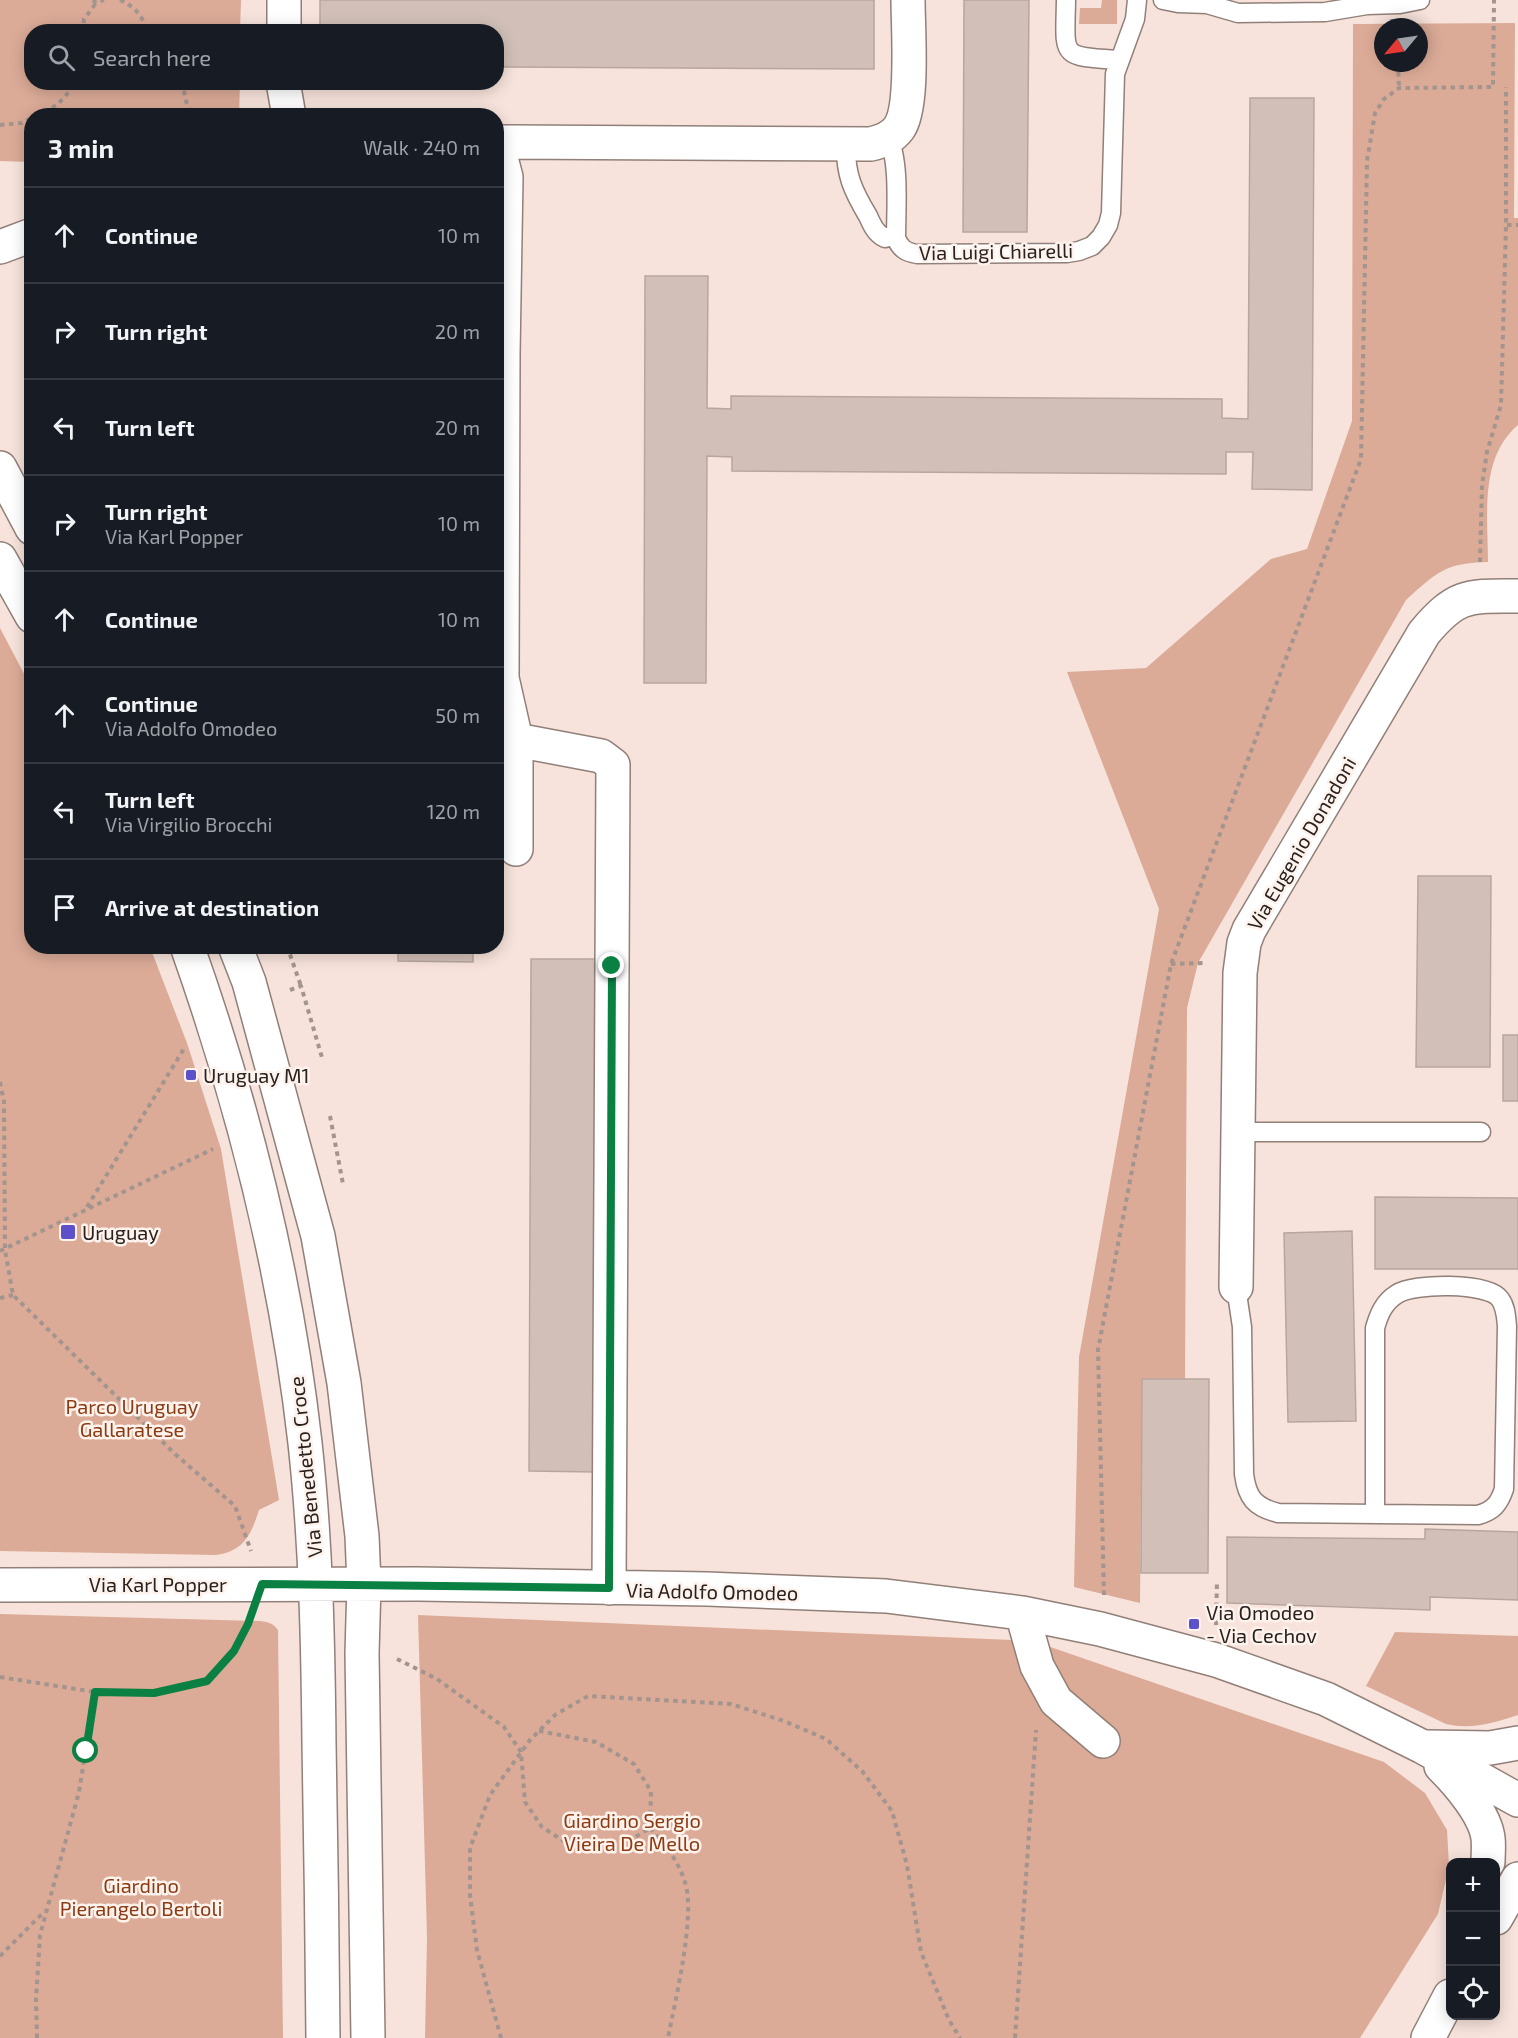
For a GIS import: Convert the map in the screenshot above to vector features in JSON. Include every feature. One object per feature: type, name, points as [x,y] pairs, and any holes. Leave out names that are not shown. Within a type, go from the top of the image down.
[{"type":"street","points":[[284,0],[284,24]]},
{"type":"street","points":[[504,142],[871,144],[888,138],[900,127],[908,104],[908,0]]},
{"type":"street","points":[[284,90],[288,108]]},
{"type":"street","points":[[504,169],[506,177],[504,303]]},
{"type":"street","points":[[0,247],[24,238]]},
{"type":"street","points":[[0,468],[24,513]]},
{"type":"street","points":[[0,559],[24,602]]},
{"type":"street","name":"Via Eugenio Donadoni","points":[[1236,1287],[1239,973],[1249,930],[1424,633],[1448,607],[1464,600],[1480,596],[1518,596]]},
{"type":"street","points":[[504,687],[516,740],[516,849]]},
{"type":"street","points":[[516,740],[601,756],[613,765],[609,1588]]},
{"type":"street","name":"Via Benedetto Croce","points":[[190,954],[210,1012],[246,1134],[274,1252],[294,1355],[303,1423],[316,1585],[323,2038]]},
{"type":"street","points":[[238,954],[249,982],[318,1236],[344,1383],[362,1536],[364,1584],[362,1653],[368,2038]]},
{"type":"street","name":"Via Karl Popper","points":[[0,1585],[316,1585]]},
{"type":"street","name":"Via Adolfo Omodeo","points":[[316,1585],[707,1589],[886,1596],[1022,1613],[1100,1629],[1216,1660],[1326,1699],[1423,1747],[1518,1800]]},
{"type":"street","points":[[1022,1613],[1037,1666],[1056,1701],[1103,1741]]},
{"type":"street","name":"Via Adolfo Omodeo","points":[[1423,1747],[1490,1748],[1518,1743]]},
{"type":"street","points":[[1423,1747],[1456,1780],[1475,1807],[1488,1837],[1488,1858]]},
{"type":"street","points":[[1499,1912],[1518,1880]]},
{"type":"street","points":[[1428,2038],[1446,2004]]},
{"type":"lane","points":[[1066,0],[1065,37],[1068,50],[1080,57],[1119,60]]},
{"type":"lane","name":"Via Luigi Chiarelli","points":[[888,138],[895,162],[896,238],[900,247],[908,252],[917,254],[1067,253],[1092,246],[1105,231],[1112,213],[1114,90],[1119,60],[1135,19],[1137,0]]},
{"type":"lane","points":[[1163,0],[1207,4],[1238,13],[1325,12],[1366,5],[1400,4],[1420,0]]},
{"type":"lane","points":[[846,144],[846,166],[851,186],[877,232],[885,238],[894,235],[896,230]]},
{"type":"lane","points":[[1238,1132],[1481,1132]]},
{"type":"lane","points":[[1236,1287],[1242,1327],[1246,1489],[1253,1501],[1265,1510],[1278,1513],[1375,1514],[1478,1515],[1492,1509],[1500,1501],[1503,1490],[1507,1326],[1506,1313],[1500,1299],[1491,1291],[1462,1286],[1412,1289],[1399,1292],[1379,1312],[1375,1328],[1375,1514]]},
{"type":"path","points":[[84,24],[94,1],[104,0]]},
{"type":"path","points":[[120,0],[128,1],[145,24]]},
{"type":"path","points":[[1105,1601],[1098,1350],[1171,964],[1361,459],[1367,161],[1375,113],[1384,99],[1399,88],[1493,87],[1494,0]]},
{"type":"path","points":[[1398,72],[1399,88]]},
{"type":"path","points":[[1480,596],[1482,485],[1487,452],[1501,405],[1506,225],[1506,87]]},
{"type":"path","points":[[51,108],[71,90]]},
{"type":"path","points":[[184,90],[188,108]]},
{"type":"path","points":[[0,125],[24,122]]},
{"type":"path","points":[[1506,225],[1518,225]]},
{"type":"path","points":[[291,954],[323,1060]]},
{"type":"path","points":[[1171,964],[1205,963]]},
{"type":"path","points":[[290,990],[301,986]]},
{"type":"path","points":[[87,1208],[187,1043]]},
{"type":"path","points":[[0,1082],[4,1102],[3,1250],[13,1295],[175,1454],[235,1506],[262,1584],[248,1624],[234,1651],[207,1681],[154,1693],[95,1692],[0,1677]]},
{"type":"path","points":[[3,1250],[216,1147]]},
{"type":"path","points":[[0,1298],[13,1295]]},
{"type":"path","points":[[1216,1623],[1217,1580]]},
{"type":"path","points":[[396,1658],[437,1678],[504,1727],[521,1752],[525,1802],[542,1827],[579,1851],[617,1848],[650,1828]]},
{"type":"path","points":[[37,2038],[37,1966],[40,1935],[79,1792],[95,1692]]},
{"type":"path","points":[[501,2038],[477,1950],[470,1896],[470,1848],[490,1795],[521,1752],[555,1715],[588,1696],[731,1704],[784,1720],[826,1739],[861,1771],[892,1811],[907,1865],[921,1952],[949,2020],[960,2038]]},
{"type":"path","points":[[1015,2038],[1036,1722]]},
{"type":"path","points":[[538,1731],[596,1742],[634,1764],[651,1791],[650,1828],[672,1852],[686,1884],[688,1912],[668,2038]]},
{"type":"path","points":[[0,1956],[45,1911]]},
{"type":"green space","points":[[0,0],[241,0],[240,24],[24,24],[24,90],[240,90],[239,108],[24,108],[24,162],[0,161]]},
{"type":"green space","points":[[1102,0],[1117,0],[1117,24],[1079,24],[1080,8],[1101,8]]},
{"type":"green space","points":[[1515,23],[1514,218],[1518,218],[1518,425],[1497,454],[1491,471],[1487,508],[1488,562],[1461,564],[1442,571],[1406,600],[1198,963],[1187,1008],[1185,1379],[1142,1379],[1140,1603],[1074,1587],[1079,1357],[1159,909],[1067,672],[1146,668],[1271,559],[1307,549],[1352,421],[1353,24],[1374,24],[1374,72],[1428,72],[1428,24]]},
{"type":"green space","name":"Parco Uruguay Gallaratese","points":[[0,628],[24,674],[24,954],[153,954],[187,1043],[221,1149],[279,1500],[259,1510],[253,1527],[240,1546],[216,1555],[0,1551]]},
{"type":"green space","name":"Giardino Pierangelo Bertoli","points":[[0,1614],[260,1621],[270,1623],[278,1630],[283,2038],[0,2038]]},
{"type":"green space","name":"Giardino Sergio Vieira De Mello","points":[[418,1615],[1033,1641],[1384,1762],[1425,1793],[1447,1830],[1449,1858],[1446,1858],[1446,1879],[1438,1914],[1360,2038],[425,2038],[427,1937]]},
{"type":"green space","points":[[1395,1632],[1518,1636],[1518,1715],[1491,1723],[1456,1726],[1446,1724],[1366,1686]]},
{"type":"building","points":[[320,0],[874,0],[874,69],[504,67],[504,24],[320,24]]},
{"type":"building","points":[[964,0],[1029,0],[1027,232],[963,232]]},
{"type":"building","points":[[1250,98],[1314,98],[1312,490],[1252,489],[1253,452],[1226,452],[1226,474],[732,471],[732,457],[707,456],[706,683],[644,683],[645,276],[708,276],[707,408],[731,409],[731,396],[1222,399],[1222,418],[1248,419]]},
{"type":"building","points":[[1418,876],[1491,876],[1490,1067],[1416,1067]]},
{"type":"building","points":[[398,954],[473,954],[473,962],[398,961]]},
{"type":"building","points":[[531,959],[598,959],[595,1472],[529,1471]]},
{"type":"building","points":[[1503,1035],[1518,1035],[1518,1101],[1503,1101]]},
{"type":"building","points":[[1375,1197],[1518,1198],[1518,1269],[1375,1269]]},
{"type":"building","points":[[1352,1231],[1356,1421],[1288,1422],[1284,1233]]},
{"type":"building","points":[[1142,1379],[1209,1379],[1208,1573],[1141,1573]]},
{"type":"building","points":[[1425,1529],[1518,1532],[1518,1600],[1430,1597],[1430,1610],[1227,1603],[1227,1537],[1425,1539]]},
{"type":"place","name":"Uruguay M1","points":[[191,1075]]},
{"type":"place","name":"Uruguay","points":[[68,1232]]},
{"type":"place","name":"Via Omodeo - Via Cechov","points":[[1194,1624]]},
{"type":"route","points":[[86,1751],[95,1692],[154,1693],[207,1681],[234,1651],[248,1624],[262,1584],[609,1588],[612,966]]}]
